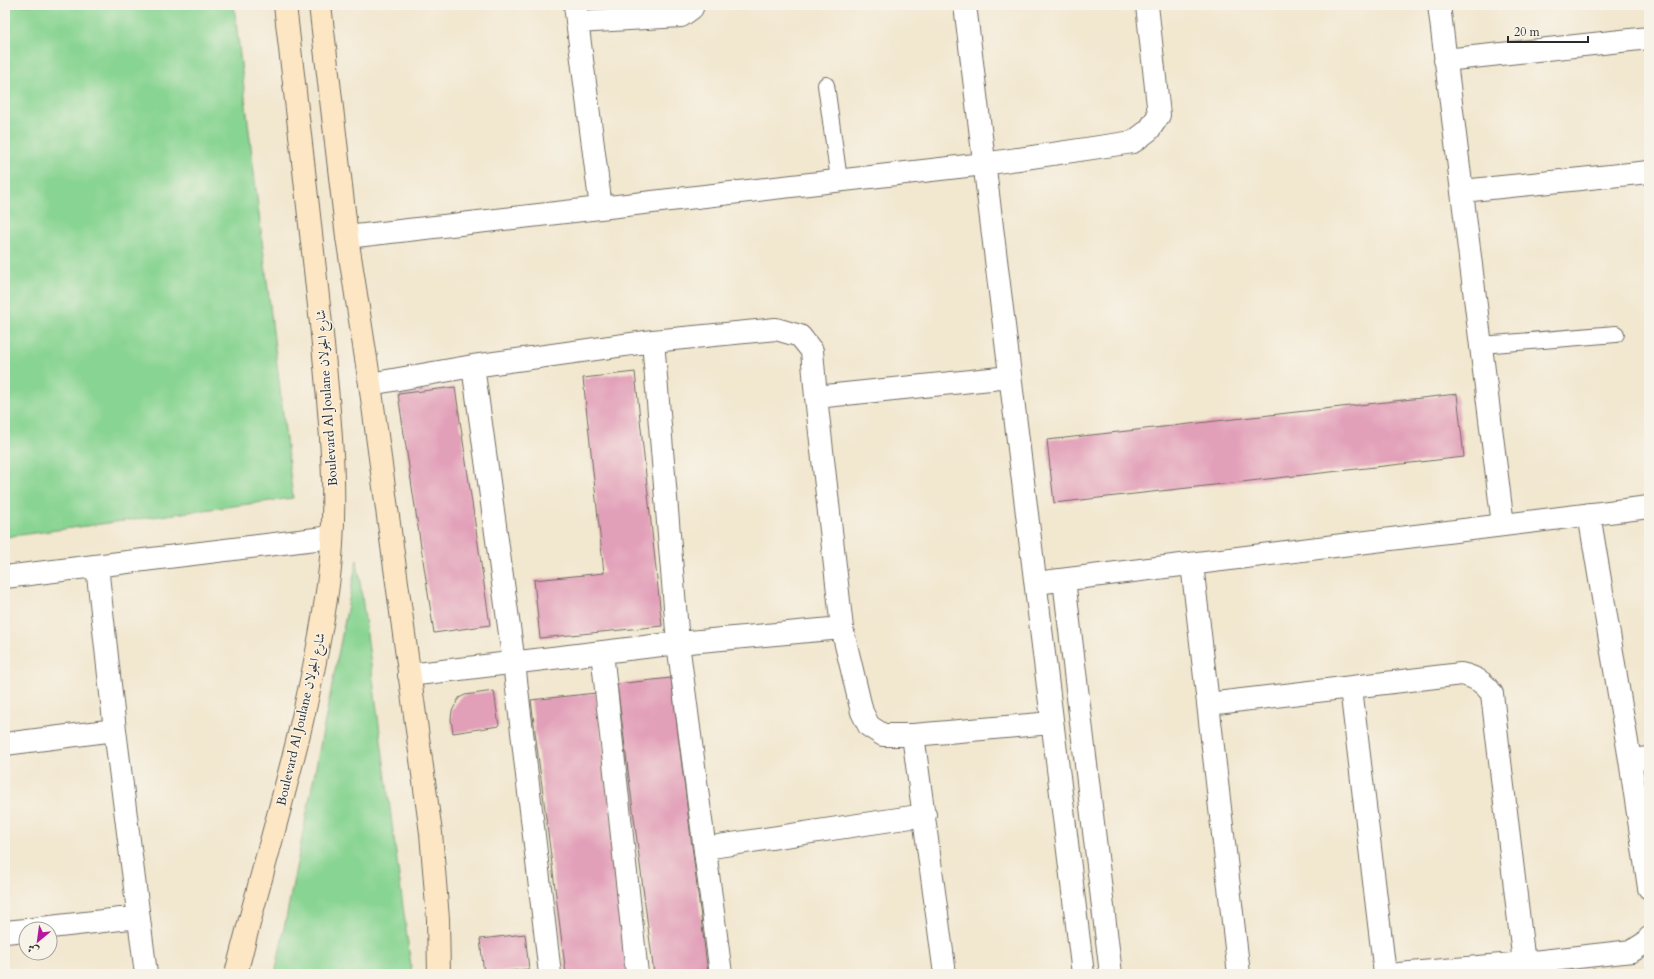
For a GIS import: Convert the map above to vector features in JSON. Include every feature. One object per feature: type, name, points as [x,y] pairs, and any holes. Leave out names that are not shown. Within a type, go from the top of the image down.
[{"type":"main road","name":"Boulevard Al Joulane شارع الجولان","points":[[236,974],[296,749],[312,678],[328,583],[332,537],[333,480],[329,404],[285,5]]},
{"type":"main road","points":[[320,5],[347,237],[370,384],[433,857],[438,919],[439,974]]},
{"type":"street","points":[[601,208],[576,13],[681,16],[692,8],[693,5]]},
{"type":"street","points":[[965,5],[1083,974]]},
{"type":"street","points":[[347,237],[984,164],[1133,142],[1149,130],[1159,115],[1147,5]]},
{"type":"street","points":[[1439,5],[1503,525]]},
{"type":"street","points":[[1445,60],[1649,38]]},
{"type":"street","points":[[1462,191],[1649,172]]},
{"type":"street","points":[[370,384],[473,366],[653,341],[776,330],[800,336],[812,351],[842,628],[862,712],[869,726],[883,735],[913,735],[1052,723]]},
{"type":"street","points":[[653,341],[678,643],[721,974]]},
{"type":"street","points":[[473,366],[514,663],[550,974]]},
{"type":"street","points":[[816,397],[1010,377]]},
{"type":"street","points":[[1036,583],[1649,507]]},
{"type":"street","points":[[1589,514],[1640,759],[1649,888]]},
{"type":"street","points":[[5,577],[332,537]]},
{"type":"street","points":[[1192,564],[1239,974]]},
{"type":"street","points":[[97,566],[115,730],[146,974]]},
{"type":"street","points":[[1064,580],[1111,974]]},
{"type":"street","points":[[409,675],[678,643],[842,628]]},
{"type":"street","points":[[602,652],[637,974]]},
{"type":"street","points":[[1208,704],[1461,674],[1474,677],[1486,685],[1492,694],[1524,963]]},
{"type":"street","points":[[1351,688],[1385,974]]},
{"type":"street","points":[[5,744],[115,730]]},
{"type":"street","points":[[913,735],[925,815],[945,974]]},
{"type":"street","points":[[1640,759],[1649,772]]},
{"type":"street","points":[[705,848],[925,815]]},
{"type":"street","points":[[58,926],[138,917]]},
{"type":"street","points":[[5,932],[18,931]]},
{"type":"street","points":[[1399,974],[1524,963],[1632,951],[1645,943],[1649,938]]},
{"type":"lane","points":[[826,85],[839,180]]},
{"type":"lane","points":[[1481,345],[1616,334]]},
{"type":"green space","points":[[5,5],[234,5],[293,498],[5,537]]},
{"type":"green space","points":[[357,559],[412,974],[275,974]]},
{"type":"building","points":[[635,372],[662,626],[540,638],[534,580],[604,573],[583,378]]},
{"type":"building","points":[[455,387],[490,625],[434,633],[398,394]]},
{"type":"building","points":[[1457,394],[1464,457],[1054,503],[1047,440]]},
{"type":"building","points":[[671,678],[708,974],[654,974],[617,684]]},
{"type":"building","points":[[494,691],[499,726],[453,733],[451,719],[452,711],[459,698],[465,695]]},
{"type":"building","points":[[596,693],[632,974],[566,974],[531,700]]},
{"type":"building","points":[[525,934],[529,969],[484,974],[480,939]]}]
